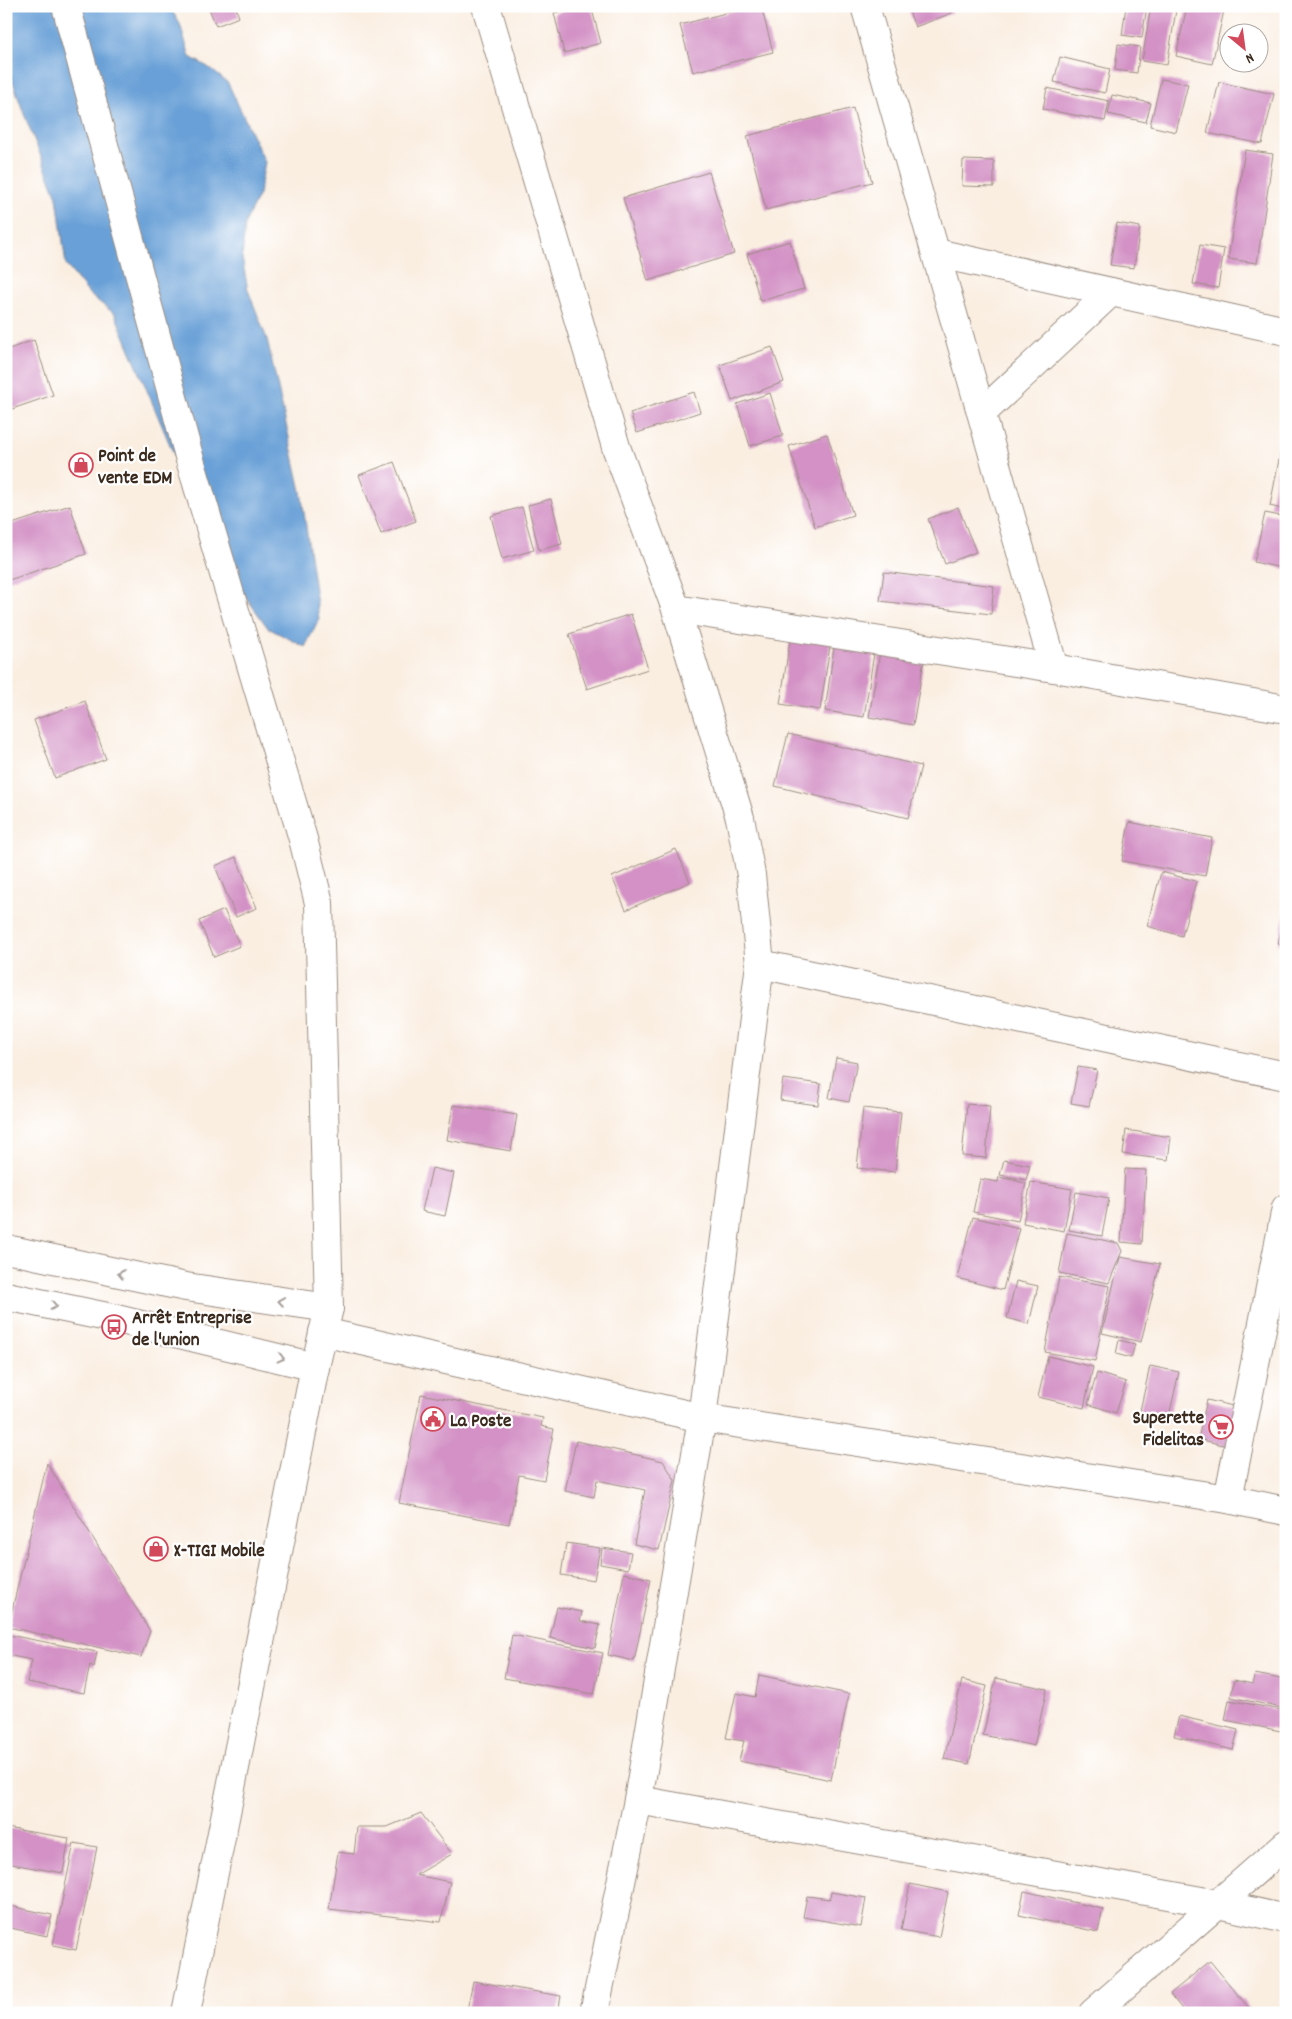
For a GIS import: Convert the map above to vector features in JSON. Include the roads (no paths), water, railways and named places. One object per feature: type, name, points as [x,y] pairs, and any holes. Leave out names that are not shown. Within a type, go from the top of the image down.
[{"type":"street","points":[[66,6],[190,460],[301,829],[319,903],[326,1320],[186,2013]]},
{"type":"street","points":[[486,6],[616,447],[676,609],[740,818],[751,875],[760,964],[702,1418],[638,1800],[594,2013]]},
{"type":"street","points":[[865,6],[1054,668]]},
{"type":"street","points":[[936,253],[1286,331]]},
{"type":"street","points":[[982,413],[1111,292]]},
{"type":"street","points":[[676,609],[1054,668],[1286,709]]},
{"type":"street","points":[[760,964],[1286,1076]]},
{"type":"street","points":[[1228,1499],[1286,1208]]},
{"type":"street","points":[[6,1249],[186,1287],[326,1320],[702,1418],[1228,1499],[1286,1511]]},
{"type":"street","points":[[6,1296],[136,1323],[315,1367]]},
{"type":"street","points":[[638,1800],[1218,1904],[1286,1919]]},
{"type":"street","points":[[1093,2013],[1286,1844]]},
{"type":"water","points":[[6,6],[169,6],[180,24],[190,57],[208,67],[228,83],[265,162],[259,194],[245,223],[242,258],[248,290],[267,339],[301,491],[319,619],[305,647],[268,628],[217,557],[115,314],[90,295],[66,265],[57,197],[24,114],[6,62]]},
{"type":"place","name":"Point de vente EDM","points":[[81,465]]},
{"type":"place","name":"Arrêt Entreprise de l'union","points":[[114,1327]]},
{"type":"place","name":"La Poste","points":[[433,1419]]},
{"type":"place","name":"Superette Fidelitas","points":[[1221,1427]]},
{"type":"place","name":"X-TIGI Mobile","points":[[156,1549]]}]
